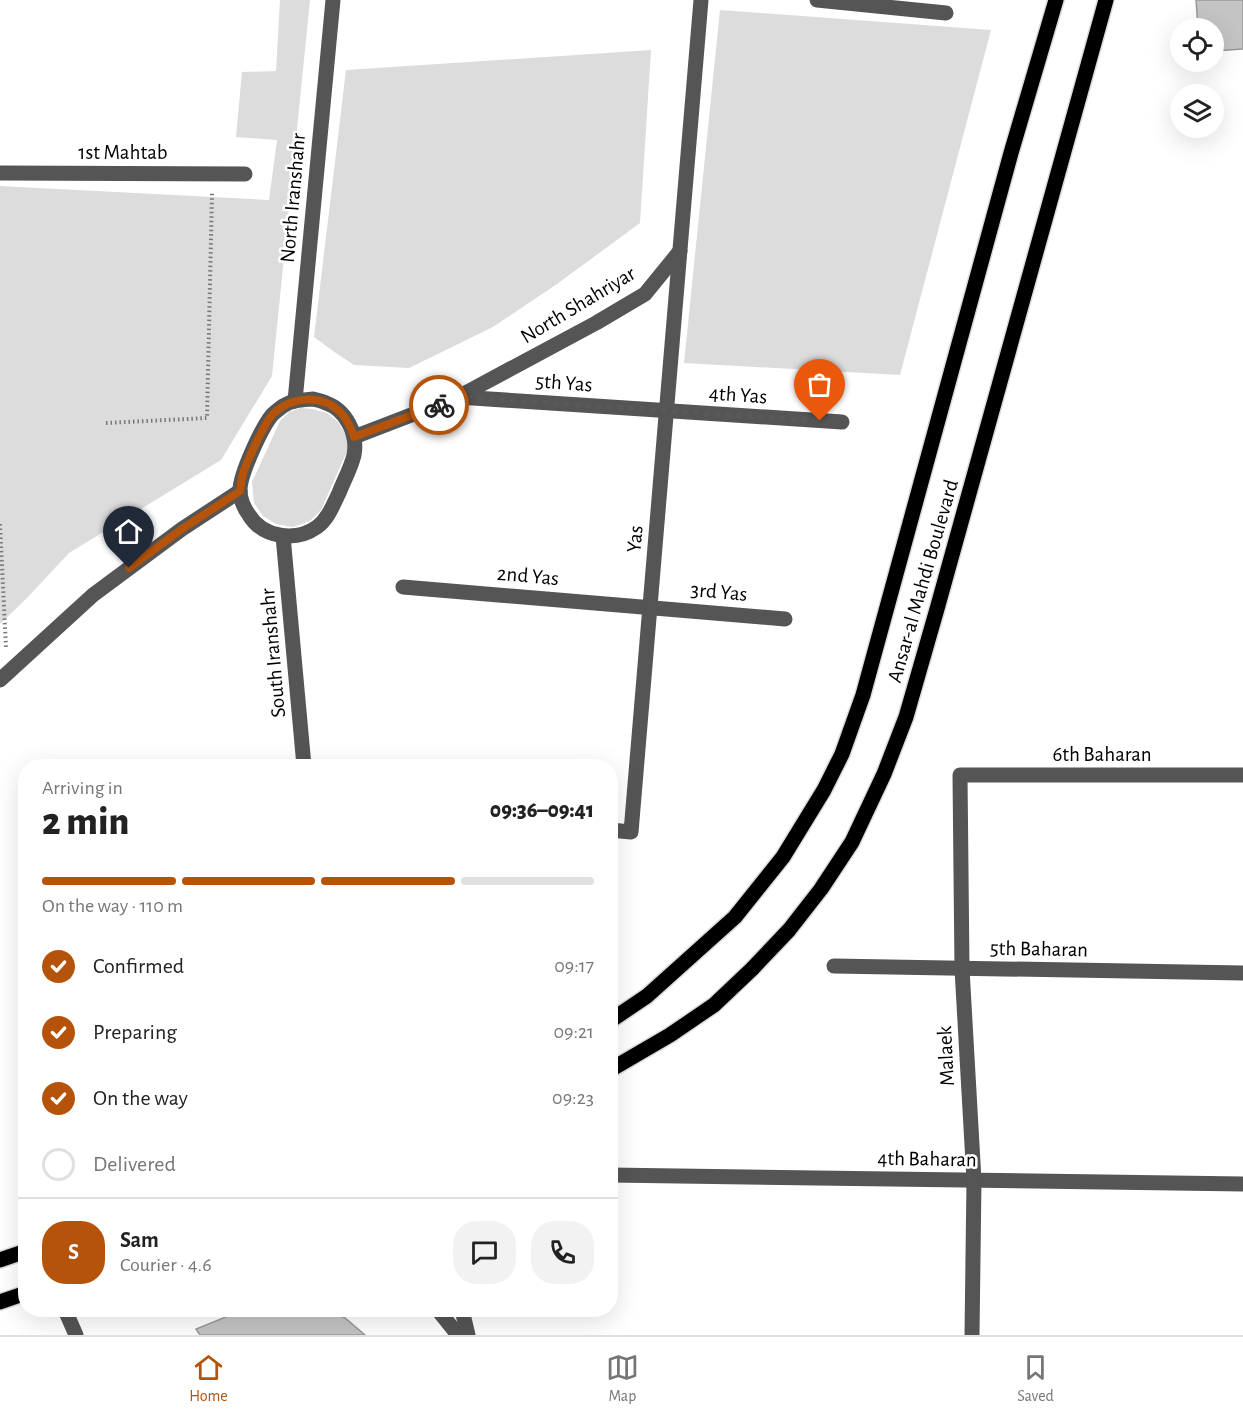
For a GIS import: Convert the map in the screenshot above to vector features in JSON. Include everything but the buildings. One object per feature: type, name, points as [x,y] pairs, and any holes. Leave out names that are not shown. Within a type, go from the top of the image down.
[{"type":"main road","name":"Ansar-al Mahdi Boulevard","points":[[618,1016],[647,996],[735,917],[783,857],[824,790],[842,754],[863,695],[1011,153],[1056,0]]},
{"type":"main road","name":"Ansar-al Mahdi Boulevard","points":[[618,1065],[670,1035],[714,1005],[789,930],[821,889],[852,842],[884,774],[906,717],[937,609],[1106,0]]},
{"type":"main road","points":[[0,1260],[18,1254]]},
{"type":"main road","points":[[0,1302],[18,1296]]},
{"type":"street","name":"North Iranshahr","points":[[295,401],[333,0]]},
{"type":"street","points":[[680,251],[701,0]]},
{"type":"street","points":[[817,0],[946,13]]},
{"type":"street","name":"1st Mahtab","points":[[0,173],[245,174]]},
{"type":"street","name":"North Shahriyar","points":[[354,437],[458,397],[596,323],[645,294],[680,251]]},
{"type":"street","name":"Yas","points":[[618,831],[631,832],[680,251]]},
{"type":"street","name":"5th Yas","points":[[458,397],[667,411]]},
{"type":"street","points":[[313,399],[327,403],[340,411],[349,423],[354,437],[355,452],[351,467],[328,515],[318,526],[305,534],[283,536],[261,529],[250,518],[243,505],[240,491],[242,475],[264,427],[272,415],[284,405],[313,399]]},
{"type":"street","name":"4th Yas","points":[[667,411],[842,422]]},
{"type":"street","points":[[4,676],[93,595],[182,529],[240,491]]},
{"type":"street","name":"South Iranshahr","points":[[283,536],[303,759]]},
{"type":"street","name":"2nd Yas","points":[[403,587],[650,608]]},
{"type":"street","name":"3rd Yas","points":[[650,608],[785,619]]},
{"type":"street","name":"6th Baharan","points":[[960,775],[1243,775]]},
{"type":"street","name":"Malaek","points":[[960,775],[962,969],[974,1180],[972,1335]]},
{"type":"street","name":"5th Baharan","points":[[834,966],[1243,973]]},
{"type":"street","name":"4th Baharan","points":[[618,1175],[1243,1184]]},
{"type":"street","points":[[68,1317],[76,1335]]},
{"type":"street","points":[[444,1317],[458,1335]]},
{"type":"street","points":[[464,1317],[468,1335]]},
{"type":"path","points":[[106,423],[207,418],[212,174]]},
{"type":"path","points":[[0,524],[4,676]]},
{"type":"shaded area","points":[[280,0],[310,0],[272,376],[221,460],[69,553],[0,624],[0,186],[269,200],[277,140],[236,137],[242,72],[276,71]]},
{"type":"shaded area","points":[[720,10],[991,30],[900,375],[684,363]]},
{"type":"shaded area","points":[[651,50],[640,223],[557,284],[493,327],[409,368],[354,365],[314,337],[346,70]]},
{"type":"shaded area","points":[[301,408],[327,413],[338,422],[346,435],[348,449],[321,510],[310,521],[293,527],[276,524],[263,516],[254,503],[252,482],[280,421],[289,412]]},
{"type":"way so far","points":[[439,405],[458,397],[820,421]]},
{"type":"route","points":[[129,568],[182,529],[240,491],[242,475],[264,427],[272,415],[284,405],[298,400],[313,399],[327,403],[340,411],[349,423],[354,437],[439,405]]}]
